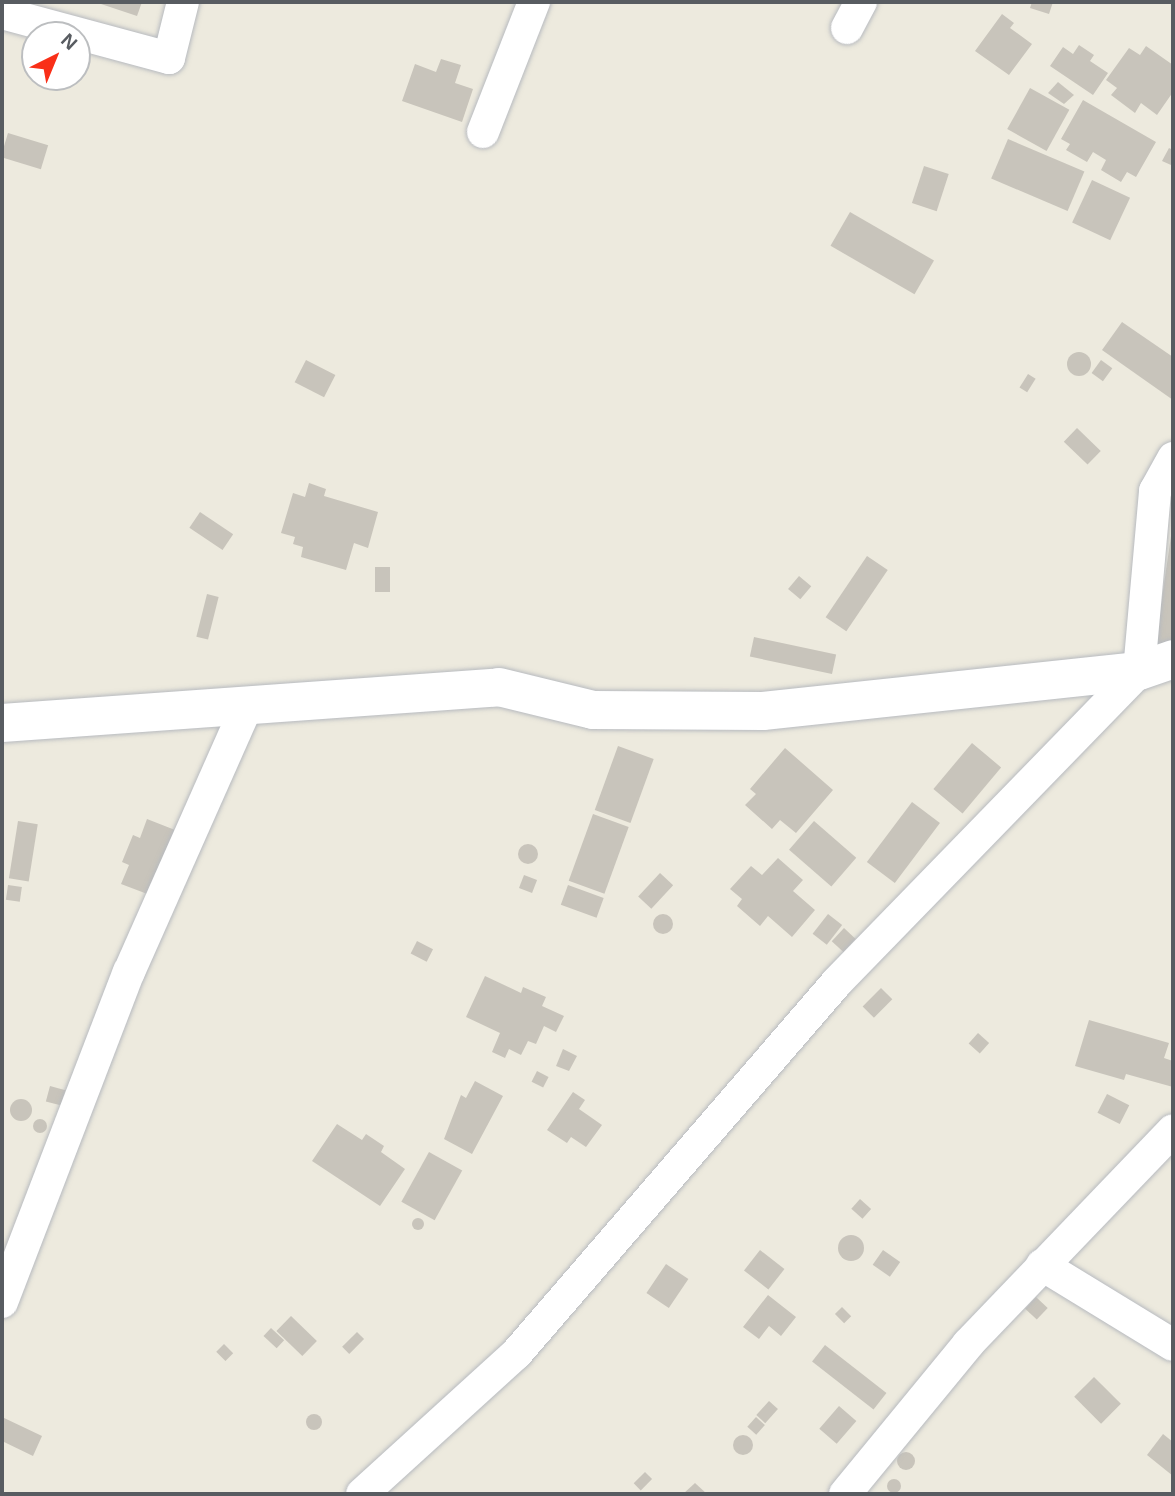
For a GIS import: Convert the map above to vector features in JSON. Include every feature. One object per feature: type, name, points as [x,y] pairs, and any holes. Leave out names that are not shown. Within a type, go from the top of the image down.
[{"type":"street","points":[[2,13],[169,58],[183,2]]},
{"type":"street","points":[[483,132],[534,2]]},
{"type":"street","points":[[362,1494],[516,1354],[837,982],[1156,665],[1155,491],[1173,458]]},
{"type":"street","points":[[2,723],[246,708],[499,687],[593,710],[763,711],[1156,665]]},
{"type":"street","points":[[2,1302],[129,972],[246,708]]},
{"type":"street","points":[[845,1494],[968,1344],[1173,1130]]},
{"type":"street","points":[[1042,1265],[1173,1345]]},
{"type":"building","points":[[95,2],[142,2],[137,16]]},
{"type":"building","points":[[1032,2],[1053,2],[1049,14],[1030,8]]},
{"type":"building","points":[[1002,14],[1014,23],[1010,28],[1032,44],[1009,75],[975,51]]},
{"type":"building","points":[[1079,45],[1094,55],[1090,61],[1108,73],[1093,95],[1050,66],[1063,47],[1073,54]]},
{"type":"building","points":[[1146,46],[1173,65],[1173,92],[1157,115],[1141,103],[1135,113],[1111,95],[1117,88],[1106,80],[1129,48],[1140,55]]},
{"type":"building","points":[[441,59],[461,65],[455,83],[473,89],[462,122],[402,101],[415,64],[436,72]]},
{"type":"building","points":[[1058,82],[1074,95],[1064,104],[1048,93]]},
{"type":"building","points":[[1030,88],[1069,110],[1047,151],[1007,129]]},
{"type":"building","points":[[1083,100],[1156,142],[1136,177],[1127,172],[1121,182],[1101,170],[1106,160],[1093,152],[1087,162],[1066,150],[1070,144],[1061,139]]},
{"type":"building","points":[[8,133],[48,145],[41,169],[2,157]]},
{"type":"building","points":[[1008,139],[1084,171],[1068,211],[991,179]]},
{"type":"building","points":[[1169,148],[1173,150],[1171,165],[1162,161]]},
{"type":"building","points":[[924,166],[949,174],[937,211],[912,203]]},
{"type":"building","points":[[1092,180],[1130,198],[1110,240],[1072,223]]},
{"type":"building","points":[[850,212],[934,260],[915,294],[830,246]]},
{"type":"building","points":[[1122,322],[1173,357],[1173,400],[1102,350]]},
{"type":"building","points":[[1074,352],[1084,352],[1091,359],[1091,369],[1084,376],[1074,376],[1067,369],[1067,359]]},
{"type":"building","points":[[306,360],[335,375],[324,397],[295,382]]},
{"type":"building","points":[[1101,360],[1112,368],[1103,381],[1092,373]]},
{"type":"building","points":[[1028,374],[1036,379],[1027,392],[1020,388]]},
{"type":"building","points":[[1077,428],[1101,451],[1088,465],[1064,442]]},
{"type":"building","points":[[309,483],[326,489],[324,496],[378,512],[368,548],[354,543],[346,570],[301,557],[303,547],[293,544],[295,537],[281,533],[293,493],[305,497]]},
{"type":"building","points":[[200,512],[233,534],[223,550],[189,528]]},
{"type":"building","points":[[1172,529],[1173,639],[1155,646]]},
{"type":"building","points":[[867,556],[888,570],[846,631],[826,617]]},
{"type":"building","points":[[375,567],[390,567],[390,592],[375,592]]},
{"type":"building","points":[[799,576],[811,586],[800,599],[788,589]]},
{"type":"building","points":[[207,594],[219,597],[208,640],[196,637]]},
{"type":"building","points":[[754,637],[836,654],[832,674],[750,657]]},
{"type":"building","points":[[972,743],[1001,767],[963,813],[933,789]]},
{"type":"building","points":[[618,746],[654,759],[630,823],[595,810]]},
{"type":"building","points":[[785,748],[833,790],[796,833],[780,820],[772,829],[745,805],[756,794],[750,789]]},
{"type":"building","points":[[912,802],[940,823],[895,883],[867,862]]},
{"type":"building","points":[[593,814],[629,827],[604,894],[569,881]]},
{"type":"building","points":[[147,819],[175,830],[150,895],[121,884],[129,865],[122,862],[133,835],[140,838]]},
{"type":"building","points":[[18,821],[38,824],[29,881],[9,878]]},
{"type":"building","points":[[814,821],[856,858],[831,886],[789,850]]},
{"type":"building","points":[[528,844],[535,847],[538,854],[535,861],[528,864],[521,861],[518,854],[521,847]]},
{"type":"building","points":[[778,858],[803,880],[793,891],[815,910],[792,937],[768,916],[760,926],[737,906],[742,899],[730,889],[751,866],[762,875]]},
{"type":"building","points":[[660,873],[673,885],[651,909],[638,896]]},
{"type":"building","points":[[524,875],[537,880],[532,893],[519,888]]},
{"type":"building","points":[[8,885],[22,887],[20,902],[6,900]]},
{"type":"building","points":[[568,885],[604,898],[597,918],[561,905]]},
{"type":"building","points":[[659,914],[667,914],[673,924],[667,934],[659,934],[653,928],[653,920]]},
{"type":"building","points":[[828,914],[842,925],[827,945],[813,934]]},
{"type":"building","points":[[844,928],[856,939],[843,952],[832,941]]},
{"type":"building","points":[[417,941],[433,949],[427,962],[411,953]]},
{"type":"building","points":[[485,976],[521,993],[523,987],[546,997],[542,1006],[564,1016],[556,1032],[544,1026],[536,1044],[528,1041],[521,1055],[509,1049],[505,1058],[492,1052],[500,1033],[466,1017]]},
{"type":"building","points":[[881,988],[892,999],[874,1018],[863,1006]]},
{"type":"building","points":[[1089,1020],[1169,1043],[1164,1058],[1173,1061],[1173,1087],[1126,1074],[1124,1080],[1075,1066]]},
{"type":"building","points":[[978,1033],[989,1043],[980,1053],[969,1043]]},
{"type":"building","points":[[563,1049],[577,1056],[569,1071],[556,1066]]},
{"type":"building","points":[[537,1071],[549,1077],[543,1088],[532,1082]]},
{"type":"building","points":[[475,1081],[503,1096],[472,1154],[444,1139],[461,1095],[466,1098]]},
{"type":"building","points":[[50,1086],[65,1090],[61,1106],[46,1101]]},
{"type":"building","points":[[573,1092],[585,1100],[579,1109],[602,1125],[586,1147],[571,1137],[567,1143],[547,1130]]},
{"type":"building","points":[[1107,1094],[1129,1105],[1120,1124],[1097,1113]]},
{"type":"building","points":[[21,1099],[29,1102],[32,1110],[29,1118],[21,1121],[13,1118],[10,1110],[13,1102]]},
{"type":"building","points":[[40,1119],[45,1121],[45,1131],[40,1133],[35,1131],[33,1126],[35,1121]]},
{"type":"building","points":[[337,1124],[362,1140],[366,1134],[384,1146],[381,1152],[405,1169],[380,1206],[312,1161]]},
{"type":"building","points":[[429,1152],[462,1170],[435,1220],[401,1202]]},
{"type":"building","points":[[860,1199],[871,1209],[862,1219],[851,1209]]},
{"type":"building","points":[[418,1218],[424,1224],[418,1230],[412,1224]]},
{"type":"building","points":[[851,1235],[860,1239],[864,1248],[860,1257],[851,1261],[842,1257],[838,1248],[842,1239]]},
{"type":"building","points":[[760,1250],[784,1269],[768,1290],[744,1270]]},
{"type":"building","points":[[883,1250],[900,1262],[890,1277],[873,1265]]},
{"type":"building","points":[[666,1264],[688,1279],[669,1308],[646,1293]]},
{"type":"building","points":[[768,1295],[796,1317],[781,1336],[769,1326],[759,1339],[743,1327]]},
{"type":"building","points":[[1036,1297],[1048,1308],[1037,1320],[1025,1309]]},
{"type":"building","points":[[842,1307],[851,1316],[844,1323],[835,1314]]},
{"type":"building","points":[[291,1316],[317,1341],[302,1356],[276,1331]]},
{"type":"building","points":[[271,1328],[284,1340],[277,1348],[263,1336]]},
{"type":"building","points":[[357,1332],[364,1339],[349,1354],[342,1347]]},
{"type":"building","points":[[224,1344],[233,1353],[225,1361],[216,1352]]},
{"type":"building","points":[[825,1345],[886,1393],[874,1410],[812,1362]]},
{"type":"building","points":[[1094,1377],[1121,1404],[1101,1424],[1074,1397]]},
{"type":"building","points":[[769,1401],[778,1409],[765,1423],[756,1415]]},
{"type":"building","points":[[839,1406],[856,1421],[837,1444],[819,1429]]},
{"type":"building","points":[[311,1414],[317,1414],[322,1422],[320,1428],[311,1430],[306,1425],[306,1419]]},
{"type":"building","points":[[2,1417],[42,1436],[33,1456],[2,1441]]},
{"type":"building","points":[[756,1417],[765,1425],[756,1435],[747,1427]]},
{"type":"building","points":[[1163,1434],[1173,1442],[1173,1476],[1147,1455]]},
{"type":"building","points":[[743,1435],[750,1438],[753,1445],[750,1452],[743,1455],[736,1452],[733,1445],[736,1438]]},
{"type":"building","points":[[906,1452],[914,1457],[915,1461],[910,1469],[906,1470],[898,1465],[897,1461],[902,1453]]},
{"type":"building","points":[[645,1472],[652,1479],[641,1490],[634,1483]]},
{"type":"building","points":[[894,1479],[899,1481],[899,1491],[894,1493],[889,1491],[887,1486],[889,1481]]},
{"type":"building","points":[[695,1483],[707,1494],[683,1494]]}]
